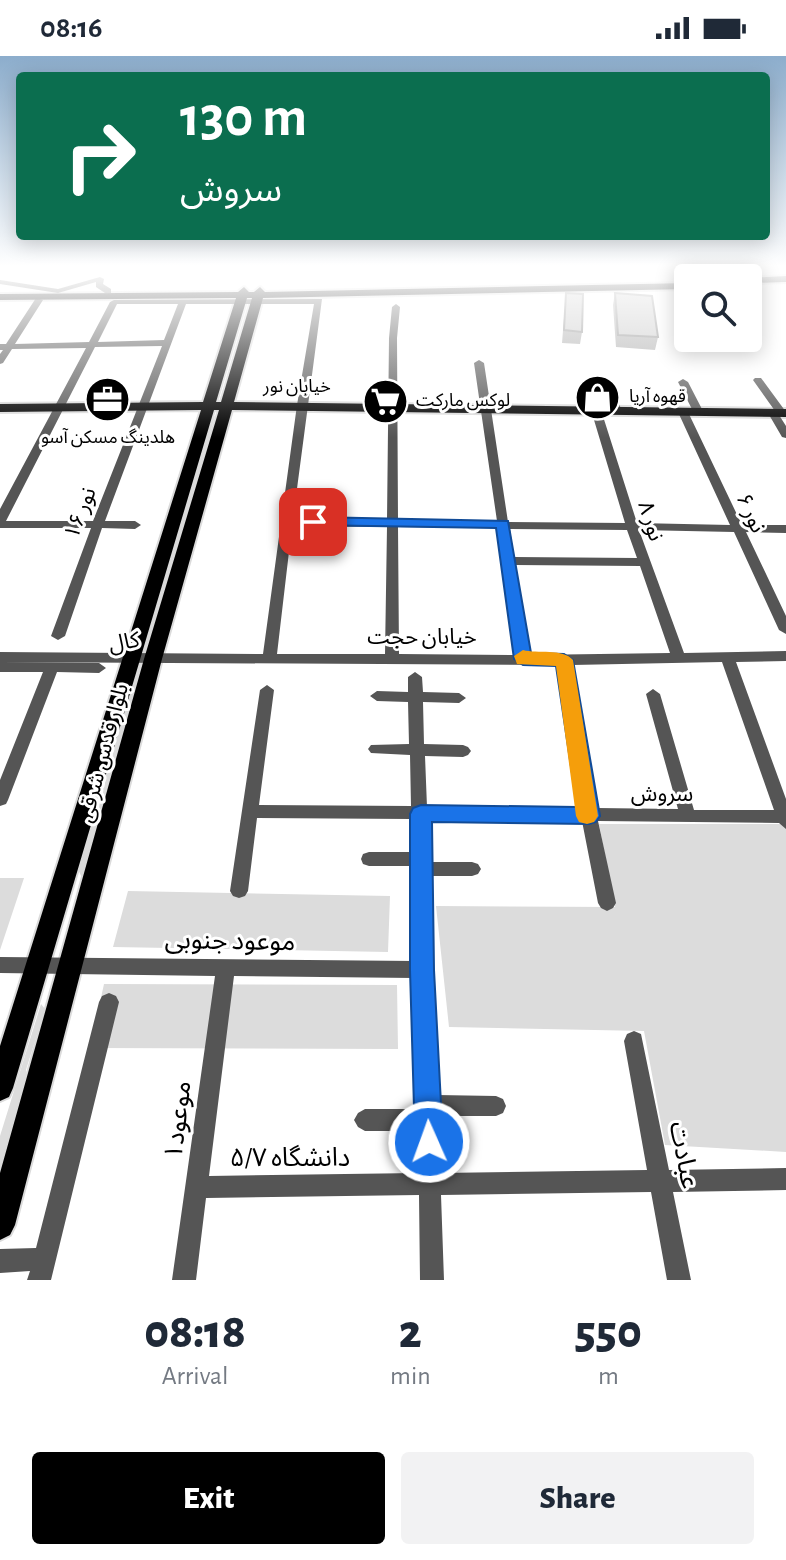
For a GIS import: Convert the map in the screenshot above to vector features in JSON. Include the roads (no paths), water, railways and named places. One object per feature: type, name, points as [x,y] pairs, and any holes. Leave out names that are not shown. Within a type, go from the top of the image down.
[{"type":"main road","name":"بلوار قدس شرقی","points":[[0,1088],[130,663],[242,324]]},
{"type":"main road","name":"بلوار قدس شرقی","points":[[0,1225],[153,659],[217,405]]},
{"type":"main road","name":"خیابان نور","points":[[0,408],[302,405],[780,413]]},
{"type":"street","points":[[0,361],[5,346],[21,324]]},
{"type":"street","points":[[103,324],[0,522],[135,525]]},
{"type":"street","name":"نور ۱۶","points":[[58,636],[95,525],[175,324]]},
{"type":"street","points":[[269,660],[315,324]]},
{"type":"street","points":[[392,659],[396,324]]},
{"type":"street","points":[[5,346],[168,343]]},
{"type":"street","points":[[479,363],[523,659]]},
{"type":"street","points":[[758,380],[780,413],[786,435]]},
{"type":"street","points":[[604,381],[617,411]]},
{"type":"street","points":[[683,382],[699,413]]},
{"type":"street","name":"نور ۸","points":[[596,410],[675,650]]},
{"type":"street","name":"نور ۶","points":[[683,412],[786,630]]},
{"type":"street","points":[[287,522],[631,524],[786,529]]},
{"type":"street","points":[[509,561],[644,562]]},
{"type":"street","name":"خیابان حجت","points":[[153,659],[564,660],[675,650],[727,656],[786,656]]},
{"type":"street","points":[[727,656],[785,818]]},
{"type":"street","name":"کال","points":[[0,657],[130,663]]},
{"type":"street","name":"کال","points":[[0,667],[52,668],[153,659]]},
{"type":"street","points":[[564,660],[589,816],[607,903]]},
{"type":"street","points":[[0,800],[52,668]]},
{"type":"street","points":[[415,677],[432,1280]]},
{"type":"street","points":[[239,891],[267,690]]},
{"type":"street","points":[[653,694],[688,816]]},
{"type":"street","points":[[377,696],[459,698]]},
{"type":"street","points":[[376,749],[463,751]]},
{"type":"street","name":"سروش","points":[[249,811],[785,818]]},
{"type":"street","points":[[369,859],[472,869]]},
{"type":"street","name":"موعود جنوبی","points":[[0,965],[422,970]]},
{"type":"street","name":"موعود۱","points":[[184,1280],[226,967]]},
{"type":"street","points":[[0,1261],[42,1269],[109,1002]]},
{"type":"street","name":"عبادت","points":[[634,1041],[679,1280]]},
{"type":"street","points":[[365,1120],[496,1106]]},
{"type":"street","name":"دانشگاه ۵/۷","points":[[197,1187],[786,1179]]},
{"type":"place","name":"قهوه آریا","points":[[598,397]]},
{"type":"place","name":"هلدینگ مسکن آسو","points":[[108,400]]},
{"type":"place","name":"لوکس مارکت","points":[[385,401]]}]
